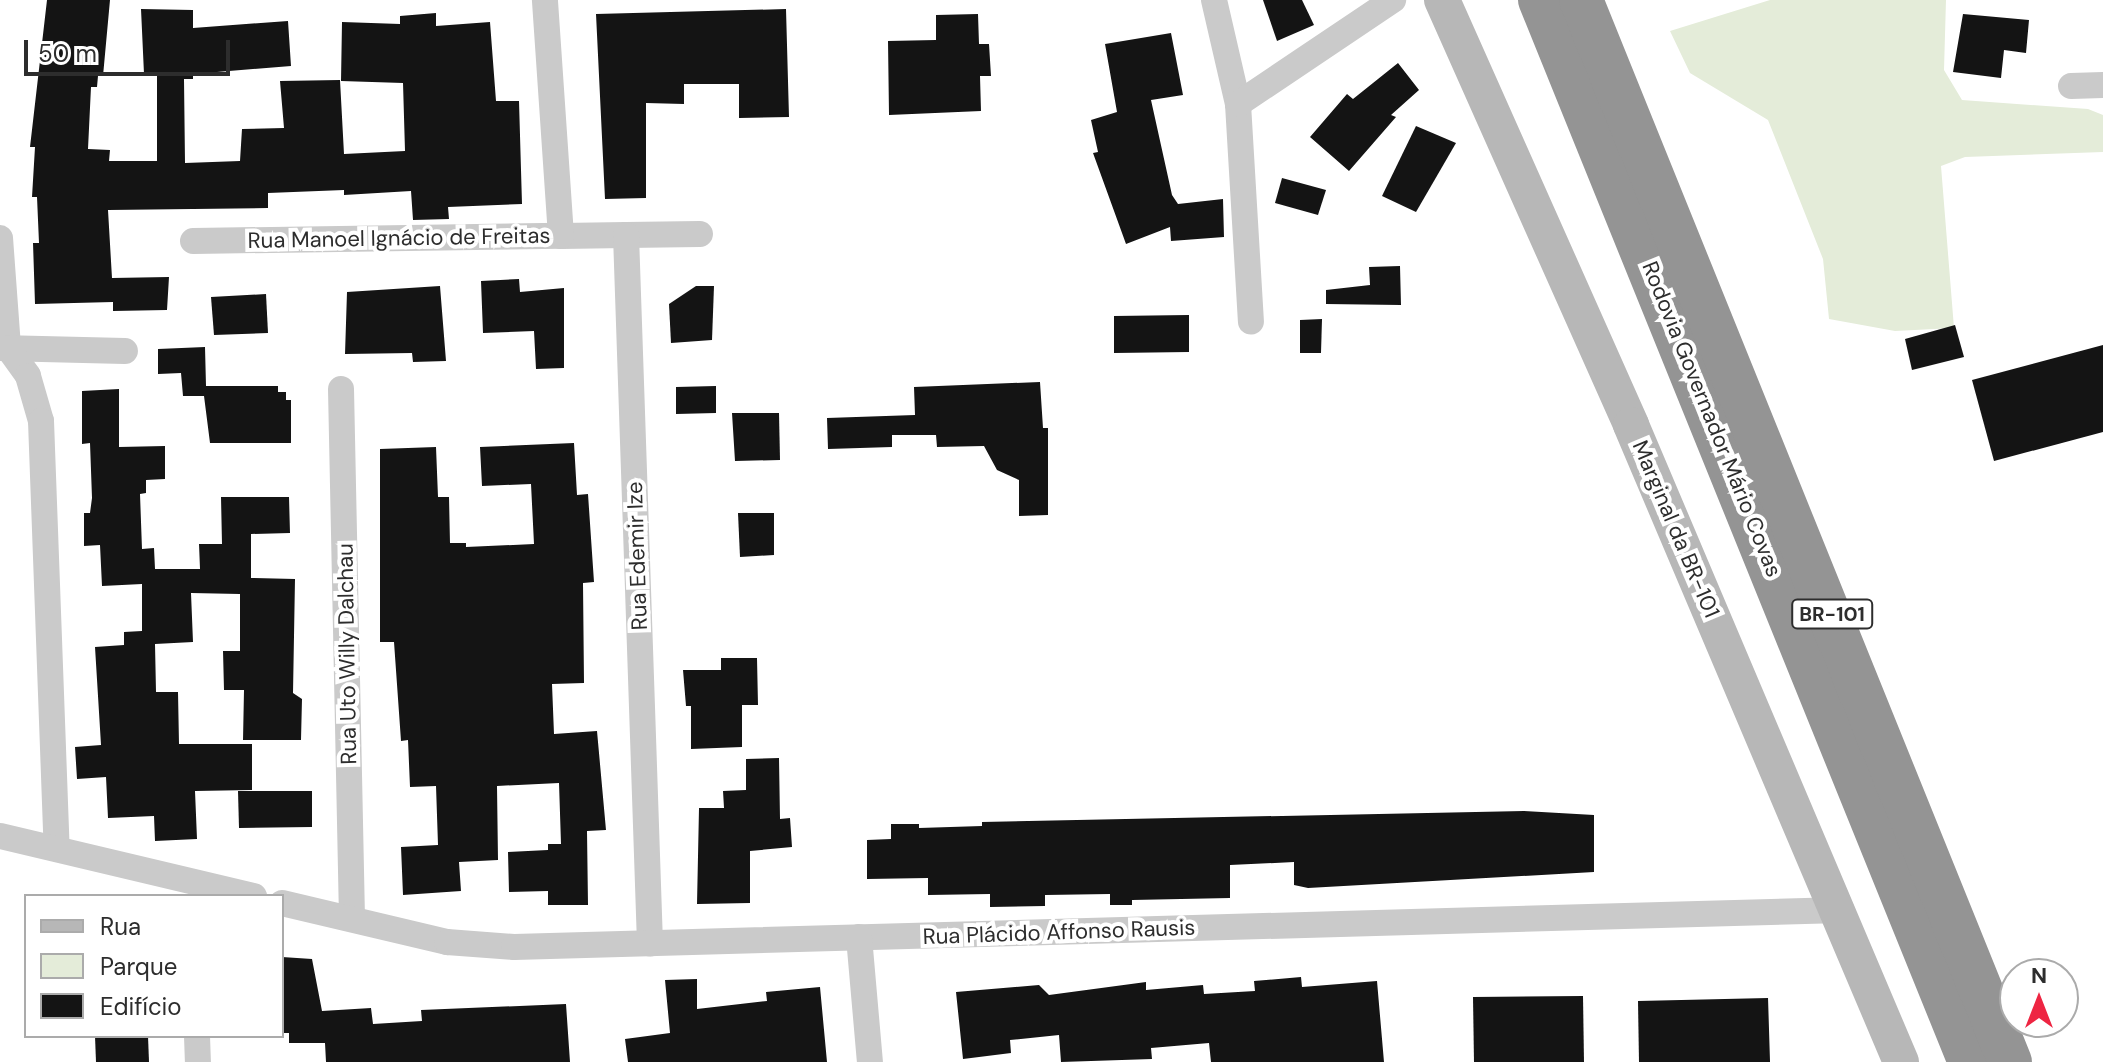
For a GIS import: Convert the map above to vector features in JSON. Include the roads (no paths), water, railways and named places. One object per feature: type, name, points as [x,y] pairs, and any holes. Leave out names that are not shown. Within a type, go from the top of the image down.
[{"type":"highway","name":"Rodovia Governador Mário Covas","points":[[1540,0],[1970,1062]]},
{"type":"highway","name":"Rodovia Governador Mário Covas","points":[[1581,0],[2010,1062]]},
{"type":"main road","name":"Marginal da BR-101","points":[[1442,0],[1841,910],[1901,1062]]},
{"type":"street","name":"Rua Manoel Ignácio de Freitas","points":[[193,241],[561,236],[545,0]]},
{"type":"street","points":[[1214,0],[1238,104],[1251,322]]},
{"type":"street","points":[[1238,104],[1393,0]]},
{"type":"street","points":[[2071,86],[2103,85]]},
{"type":"street","points":[[561,236],[700,234]]},
{"type":"street","name":"Rua Edemir Ize","points":[[626,235],[650,944]]},
{"type":"street","points":[[0,238],[4,348],[28,376],[41,421],[57,849]]},
{"type":"street","points":[[4,348],[125,351]]},
{"type":"street","name":"Rua Uto Willy Dalchau","points":[[341,389],[352,919]]},
{"type":"street","points":[[0,836],[57,849],[190,888],[238,894]]},
{"type":"street","name":"Rua Plácido Affonso Rausis","points":[[284,903],[480,946],[650,944],[1841,910]]},
{"type":"street","points":[[859,937],[870,1062]]},
{"type":"street","points":[[197,1038],[198,1062]]}]
